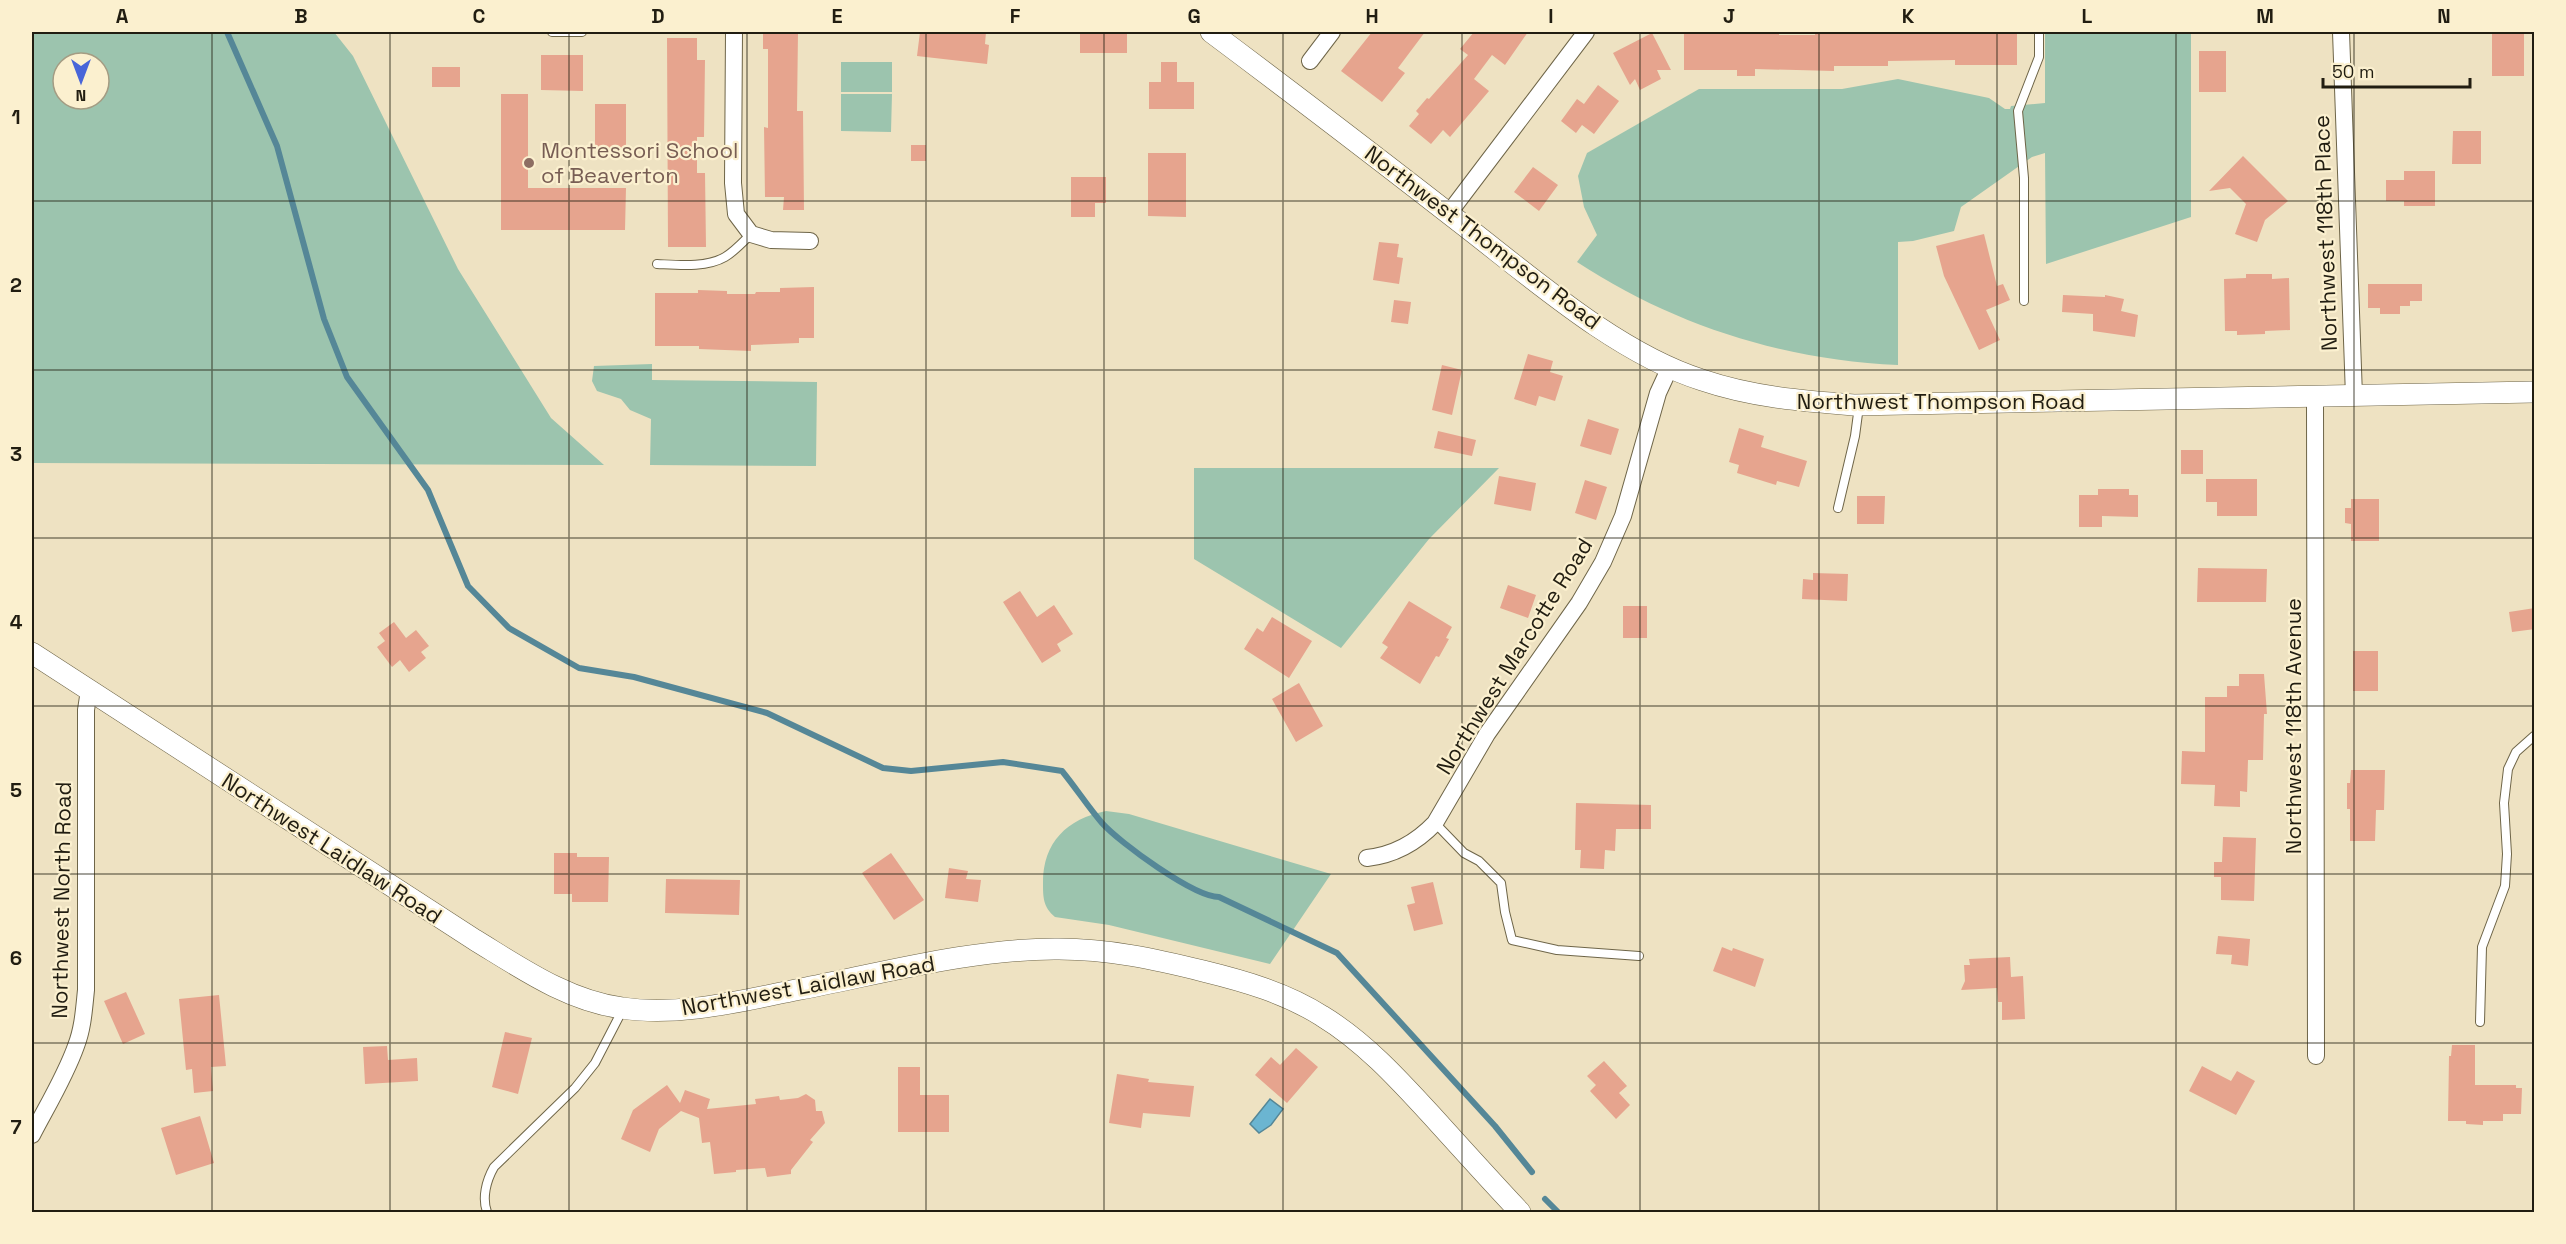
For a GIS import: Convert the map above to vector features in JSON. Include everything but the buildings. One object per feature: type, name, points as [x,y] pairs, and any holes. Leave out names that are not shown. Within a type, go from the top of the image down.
[{"type":"street","points":[[734,32],[733,183],[736,214],[751,234],[771,240],[810,241]]},
{"type":"street","name":"Northwest Thompson Road","points":[[1211,32],[1556,295],[1614,336],[1670,367],[1701,380],[1782,400],[1859,405],[2535,392]]},
{"type":"street","points":[[1310,61],[1332,32]]},
{"type":"street","points":[[1449,213],[1586,32]]},
{"type":"street","name":"Northwest 118th Place","points":[[2341,32],[2354,396]]},
{"type":"street","name":"Northwest Marcotte Road","points":[[1367,858],[1392,853],[1424,835],[1435,823],[1486,734],[1579,603],[1603,562],[1623,516],[1658,393],[1670,367]]},
{"type":"street","name":"Northwest 118th Avenue","points":[[2315,397],[2316,1056]]},
{"type":"street","name":"Northwest Laidlaw Road","points":[[32,654],[514,964],[574,995],[601,1005],[624,1009],[681,1009],[710,1006],[952,960],[1031,949],[1109,952],[1169,963],[1279,994],[1337,1025],[1371,1053],[1520,1212]]},
{"type":"street","name":"Northwest North Road","points":[[32,1135],[64,1075],[77,1046],[82,1025],[86,990],[86,710],[89,690]]},
{"type":"lane","points":[[552,32],[582,32]]},
{"type":"lane","points":[[2024,301],[2024,178],[2018,111],[2039,57],[2039,32]]},
{"type":"lane","points":[[657,264],[685,265],[716,261],[725,257],[751,234]]},
{"type":"lane","points":[[1838,508],[1855,436],[1859,405]]},
{"type":"lane","points":[[2480,1022],[2482,947],[2505,886],[2507,854],[2504,802],[2508,769],[2516,752],[2535,736]]},
{"type":"lane","points":[[1435,823],[1464,853],[1479,861],[1501,883],[1504,912],[1512,940],[1557,950],[1639,956]]},
{"type":"lane","points":[[487,1212],[484,1200],[487,1183],[494,1167],[575,1088],[595,1063],[624,1009]]},
{"type":"green space","points":[[32,32],[334,32],[353,56],[458,269],[551,418],[604,465],[32,463]]},
{"type":"green space","points":[[2045,32],[2191,32],[2191,217],[2046,264],[2045,153],[2032,157],[1961,207],[1954,231],[1913,241],[1898,242],[1898,365],[1813,356],[1730,335],[1651,304],[1577,262],[1597,235],[1584,207],[1578,176],[1587,153],[1699,89],[1842,89],[1898,79],[1989,98],[2005,109],[2010,109],[2011,106],[2045,103]]},
{"type":"green space","points":[[841,62],[892,62],[892,92],[841,92]]},
{"type":"green space","points":[[841,94],[892,94],[891,132],[841,131]]},
{"type":"green space","points":[[652,364],[652,380],[817,382],[816,466],[650,465],[651,419],[630,410],[621,399],[597,391],[592,381],[594,366]]},
{"type":"green space","points":[[1194,468],[1499,468],[1429,539],[1341,648],[1194,559]]},
{"type":"green space","points":[[1106,811],[1129,814],[1331,874],[1270,964],[1109,925],[1055,917],[1046,906],[1044,897],[1044,868],[1047,856],[1053,844],[1069,826]]},
{"type":"water","points":[[1270,1099],[1283,1109],[1271,1125],[1259,1133],[1250,1124]]},
{"type":"waterway","points":[[227,32],[277,146],[324,319],[347,377],[428,490],[468,586],[509,628],[579,668],[634,677],[767,713],[883,768],[911,771],[1003,762],[1062,771],[1111,832],[1176,879],[1337,953],[1495,1126],[1532,1172]]},
{"type":"waterway","points":[[1545,1199],[1558,1212]]},
{"type":"place","name":"Montessori School of Beaverton","points":[[529,163]]}]
